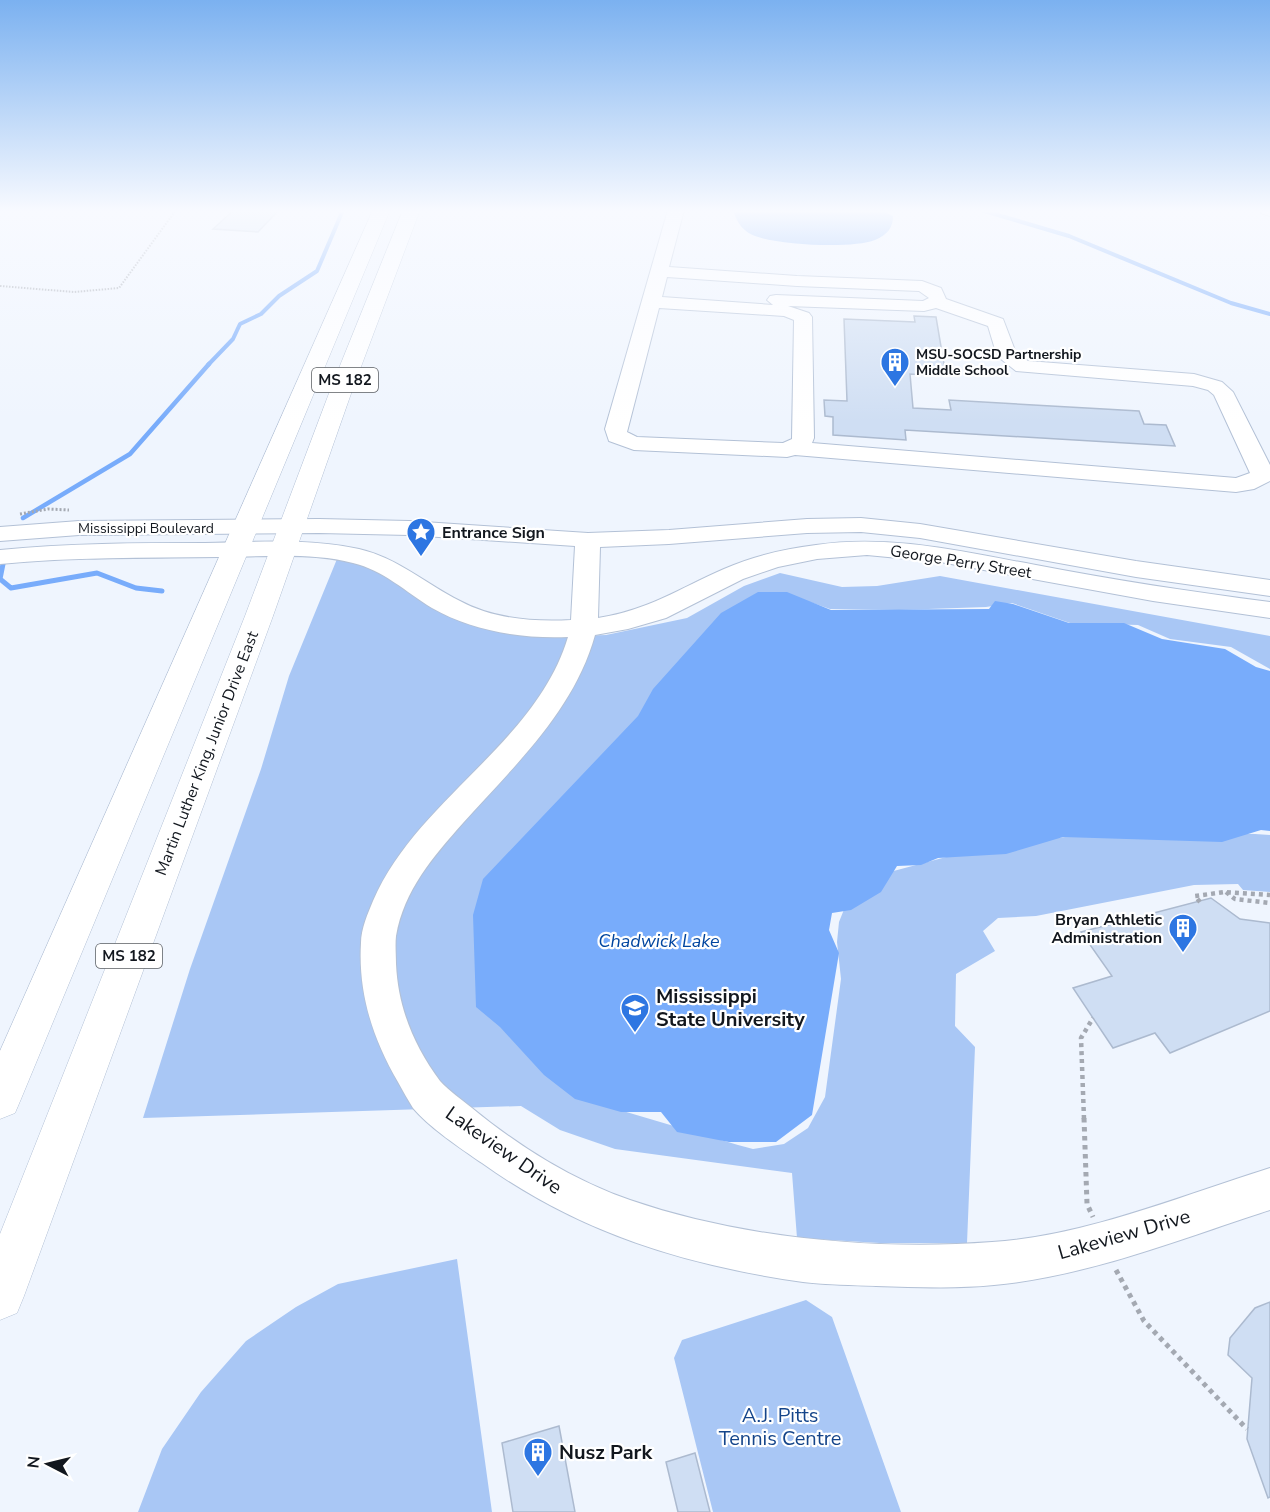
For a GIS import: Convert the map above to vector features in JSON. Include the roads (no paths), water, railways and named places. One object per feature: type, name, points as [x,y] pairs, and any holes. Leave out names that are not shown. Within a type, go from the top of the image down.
[{"type":"main road","name":"MS 182","points":[[0,1099],[352,281]]},
{"type":"main road","name":"Martin Luther King, Junior Drive East","points":[[0,1296],[384,281]]},
{"type":"street","points":[[652,297],[794,312],[803,316],[803,438],[801,443],[787,450],[625,441],[617,436],[616,429],[632,380],[656,281]]},
{"type":"street","points":[[779,281],[922,286],[935,292],[938,298],[936,302]]},
{"type":"street","points":[[652,297],[914,306],[936,302],[996,323],[1007,356],[1023,367],[1185,379],[1215,386],[1223,392],[1260,467],[1262,476],[1246,484],[1236,484],[794,448]]},
{"type":"street","name":"George Perry Street","points":[[288,538],[409,528],[588,540],[669,537],[807,526],[881,527],[921,531],[1136,569],[1270,588]]},
{"type":"street","name":"Mississippi Boulevard","points":[[0,534],[79,528],[240,539]]},
{"type":"street","name":"Mississippi Boulevard","points":[[0,556],[240,539],[288,538]]},
{"type":"street","name":"George Perry Street","points":[[288,538],[375,562],[451,607],[498,622],[536,628],[584,627],[623,622],[659,611],[728,576],[766,562],[825,551],[872,548],[933,553],[1161,595],[1270,610]]},
{"type":"street","name":"Lakeview Drive","points":[[588,540],[584,627],[576,655],[553,700],[434,834],[399,879],[378,939],[379,975],[384,1012],[401,1052],[428,1096],[463,1125],[531,1173],[575,1198],[629,1221],[715,1245],[806,1260],[905,1265],[992,1264],[1068,1253],[1270,1189]]},
{"type":"water","name":"Chadwick Lake","points":[[758,592],[787,592],[831,610],[989,609],[995,601],[1013,604],[1069,623],[1124,623],[1162,639],[1225,649],[1256,667],[1270,671],[1270,831],[1261,830],[1222,842],[1063,837],[1006,854],[938,858],[921,865],[897,866],[881,892],[851,910],[832,913],[829,930],[839,953],[812,1115],[776,1142],[729,1142],[677,1132],[661,1112],[621,1112],[575,1099],[544,1075],[500,1027],[476,1007],[473,915],[483,879],[638,716],[653,689],[721,613]]},
{"type":"waterway","points":[[208,365],[233,339],[240,324],[261,314],[279,296],[302,281]]},
{"type":"waterway","points":[[1177,281],[1231,303],[1270,314]]},
{"type":"waterway","points":[[23,518],[130,454],[209,364]]},
{"type":"waterway","points":[[3,564],[0,579],[11,588],[97,573],[136,588],[162,591]]},
{"type":"place","name":"MSU-SOCSD Partnership Middle School","points":[[895,388]]},
{"type":"place","name":"Entrance Sign","points":[[421,558]]},
{"type":"place","name":"Bryan Athletic Administration","points":[[1183,954]]},
{"type":"place","name":"Mississippi State University","points":[[635,1034]]},
{"type":"place","name":"Nusz Park","points":[[538,1478]]},
{"type":"park label","name":"A.J. Pitts Tennis Centre","points":[[780,1426]]}]
